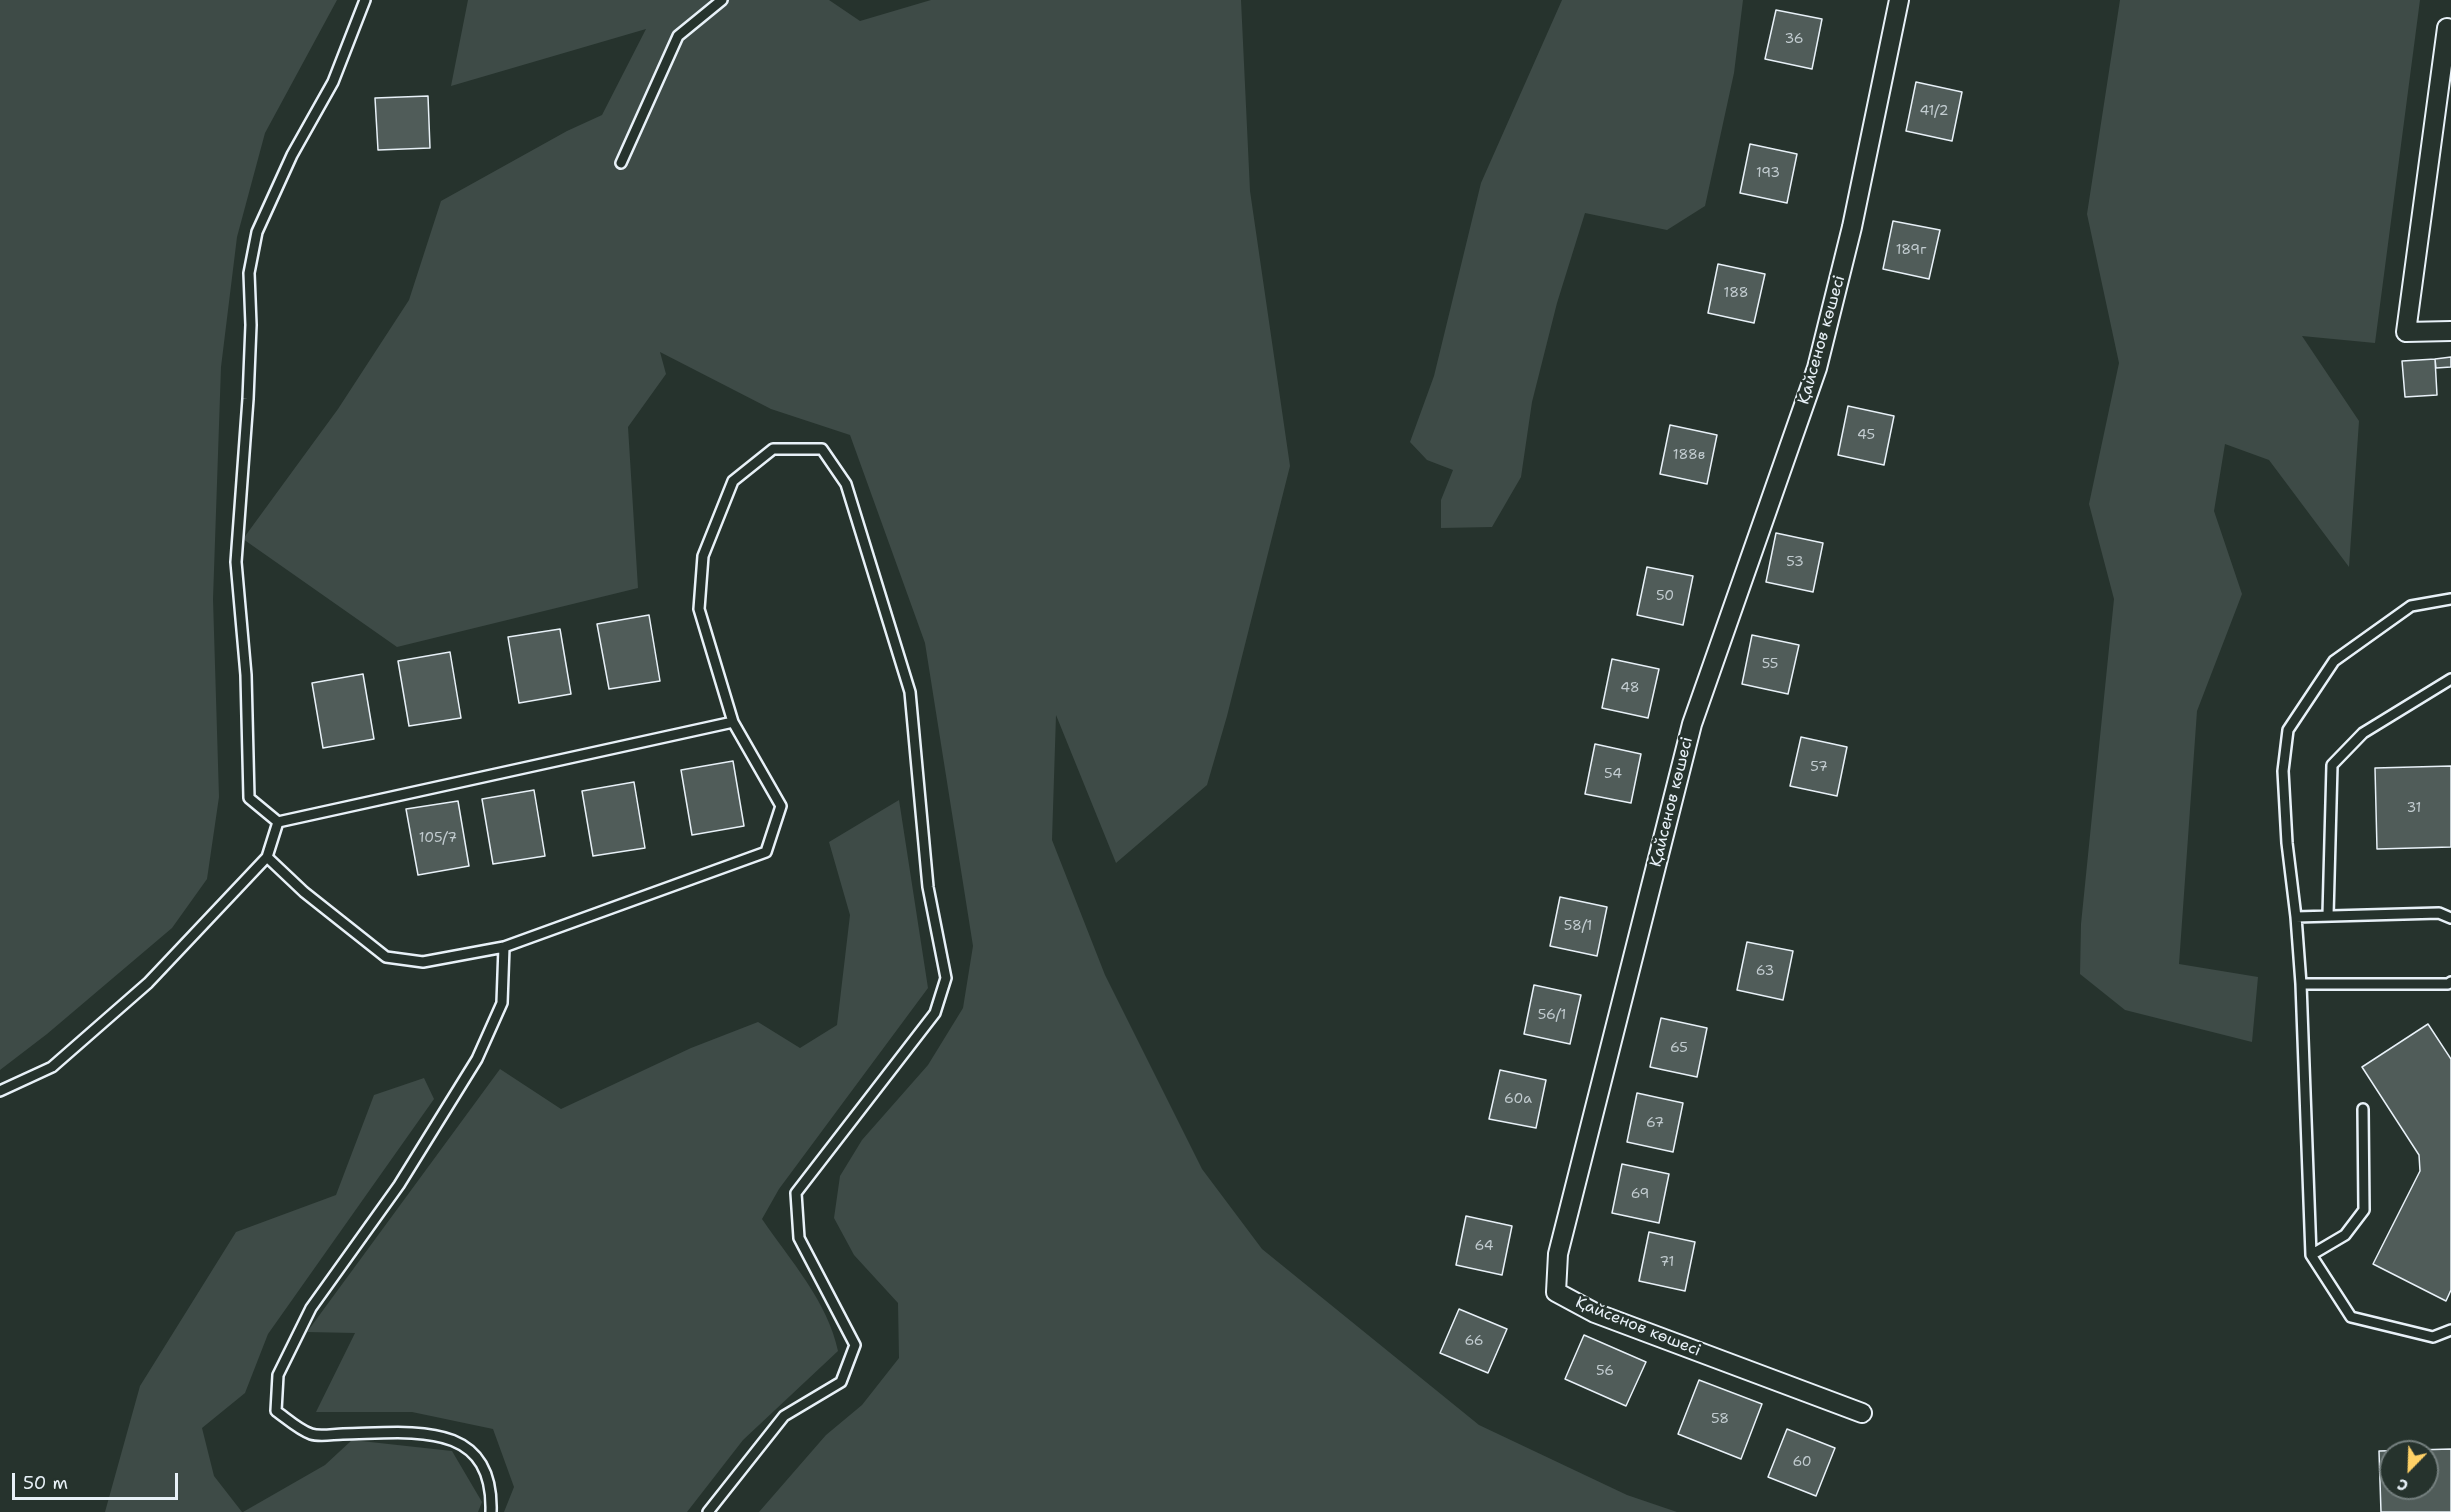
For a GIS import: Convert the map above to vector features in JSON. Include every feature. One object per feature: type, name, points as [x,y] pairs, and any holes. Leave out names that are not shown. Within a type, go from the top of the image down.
[{"type":"street","name":"Қайсенов көшесі","points":[[1862,1413],[1595,1314],[1556,1292],[1558,1254],[1692,724],[1817,368],[1852,227],[1899,0]]},
{"type":"street","points":[[2451,29],[2448,28],[2406,332],[2451,332]]},
{"type":"lane","points":[[278,822],[249,798],[246,675],[236,562],[248,399],[251,325],[249,273],[257,232],[292,155],[333,82],[365,0]]},
{"type":"lane","points":[[621,163],[678,36],[722,0]]},
{"type":"lane","points":[[267,857],[304,892],[386,957],[423,962],[504,947],[766,852],[781,806],[733,722],[699,609],[703,556],[734,481],[773,449],[822,448],[846,484],[910,692],[928,887],[946,978],[934,1013],[796,1194],[799,1238],[855,1346],[841,1382],[784,1416],[708,1512]]},
{"type":"lane","points":[[2451,599],[2411,606],[2334,661],[2288,730],[2283,771],[2287,843],[2301,984],[2311,1256],[2351,1317],[2433,1337],[2451,1330]]},
{"type":"lane","points":[[2328,915],[2332,765],[2363,733],[2451,679]]},
{"type":"lane","points":[[278,822],[733,722]]},
{"type":"lane","points":[[0,1091],[52,1067],[148,983],[267,857],[278,822]]},
{"type":"lane","points":[[2296,917],[2439,913],[2451,918]]},
{"type":"lane","points":[[491,1512],[491,1492],[481,1460],[463,1444],[423,1433],[311,1434],[276,1411],[279,1376],[311,1308],[399,1185],[477,1059],[502,1003],[504,947]]},
{"type":"lane","points":[[2301,984],[2450,984]]},
{"type":"lane","points":[[2311,1256],[2345,1234],[2364,1210],[2363,1109]]},
{"type":"shaded area","points":[[0,0],[337,0],[265,133],[237,237],[221,367],[213,599],[219,797],[207,879],[172,928],[47,1034],[0,1070]]},
{"type":"shaded area","points":[[468,0],[829,0],[860,21],[931,0],[1241,0],[1250,191],[1290,466],[1227,716],[1207,785],[1116,863],[1056,715],[1052,840],[1105,975],[1202,1169],[1262,1249],[1479,1425],[1627,1495],[1677,1512],[759,1512],[826,1435],[862,1405],[899,1358],[898,1303],[854,1255],[834,1218],[840,1176],[862,1140],[928,1065],[963,1008],[973,946],[925,643],[850,435],[771,409],[660,352],[666,374],[628,427],[638,588],[397,647],[243,539],[338,409],[409,300],[441,201],[567,131],[602,115],[646,29],[451,86]]},
{"type":"shaded area","points":[[1562,0],[1743,0],[1734,73],[1705,206],[1667,230],[1585,213],[1557,303],[1532,402],[1521,477],[1492,527],[1441,528],[1441,500],[1453,470],[1427,460],[1410,442],[1434,376],[1481,183]]},
{"type":"shaded area","points":[[2120,0],[2420,0],[2375,343],[2302,336],[2359,421],[2349,567],[2269,460],[2225,444],[2214,511],[2242,594],[2197,711],[2179,964],[2258,977],[2252,1042],[2125,1010],[2080,974],[2081,924],[2114,599],[2089,504],[2119,363],[2087,214]]},
{"type":"shaded area","points":[[899,800],[928,988],[779,1189],[762,1219],[817,1299],[826,1315],[838,1351],[743,1440],[687,1512],[504,1512],[514,1487],[493,1429],[412,1412],[316,1412],[355,1333],[307,1332],[500,1069],[561,1109],[691,1048],[758,1022],[800,1048],[837,1025],[850,915],[829,842]]},
{"type":"shaded area","points":[[424,1078],[434,1099],[268,1334],[245,1393],[202,1428],[214,1476],[242,1512],[105,1512],[140,1386],[236,1232],[336,1195],[374,1095]]},
{"type":"shaded area","points":[[352,1440],[452,1451],[482,1502],[478,1512],[243,1512],[325,1465]]},
{"type":"building","points":[[1776,10],[1822,19],[1812,69],[1765,59]]},
{"type":"building","points":[[1916,82],[1962,92],[1952,141],[1906,131]]},
{"type":"building","points":[[428,96],[430,148],[378,150],[375,98]]},
{"type":"building","points":[[1750,144],[1797,154],[1787,203],[1740,193]]},
{"type":"building","points":[[1893,221],[1940,230],[1929,279],[1883,269]]},
{"type":"building","points":[[1718,264],[1765,274],[1754,323],[1708,313]]},
{"type":"building","points":[[2451,357],[2451,367],[2436,368],[2435,359]]},
{"type":"building","points":[[2435,359],[2437,395],[2405,397],[2402,361]]},
{"type":"building","points":[[1848,406],[1894,416],[1884,465],[1838,455]]},
{"type":"building","points":[[1670,425],[1717,435],[1707,484],[1660,474]]},
{"type":"building","points":[[1776,533],[1823,543],[1813,592],[1766,582]]},
{"type":"building","points":[[1647,567],[1693,576],[1683,625],[1637,615]]},
{"type":"building","points":[[649,615],[660,681],[609,689],[597,624]]},
{"type":"building","points":[[560,629],[571,694],[519,703],[508,637]]},
{"type":"building","points":[[1752,635],[1799,645],[1788,694],[1742,684]]},
{"type":"building","points":[[450,652],[461,718],[409,726],[398,661]]},
{"type":"building","points":[[1612,659],[1659,669],[1648,718],[1602,708]]},
{"type":"building","points":[[363,674],[374,739],[323,748],[312,683]]},
{"type":"building","points":[[1801,737],[1847,747],[1837,796],[1790,786]]},
{"type":"building","points":[[1595,744],[1641,754],[1631,803],[1585,794]]},
{"type":"building","points":[[733,761],[744,826],[692,835],[681,770]]},
{"type":"building","points":[[2451,766],[2451,847],[2377,849],[2375,768]]},
{"type":"building","points":[[634,782],[645,848],[593,856],[582,791]]},
{"type":"building","points":[[534,790],[545,856],[493,864],[482,799]]},
{"type":"building","points":[[458,801],[469,866],[418,875],[406,809]]},
{"type":"building","points":[[1560,897],[1607,907],[1597,956],[1550,946]]},
{"type":"building","points":[[1747,942],[1793,951],[1783,1000],[1737,990]]},
{"type":"building","points":[[1534,985],[1581,995],[1570,1044],[1524,1034]]},
{"type":"building","points":[[1661,1018],[1707,1028],[1697,1077],[1650,1067]]},
{"type":"building","points":[[2428,1024],[2451,1059],[2451,1290],[2446,1301],[2373,1264],[2420,1171],[2419,1155],[2362,1067]]},
{"type":"building","points":[[1500,1070],[1546,1080],[1536,1128],[1489,1119]]},
{"type":"building","points":[[1637,1093],[1683,1103],[1673,1152],[1627,1142]]},
{"type":"building","points":[[1622,1164],[1669,1174],[1659,1223],[1612,1213]]},
{"type":"building","points":[[1466,1216],[1512,1226],[1502,1275],[1456,1265]]},
{"type":"building","points":[[1649,1232],[1695,1242],[1685,1291],[1639,1281]]},
{"type":"building","points":[[1459,1309],[1507,1329],[1488,1373],[1440,1353]]},
{"type":"building","points":[[1584,1335],[1646,1362],[1626,1406],[1565,1379]]},
{"type":"building","points":[[1699,1380],[1762,1404],[1741,1459],[1678,1434]]},
{"type":"building","points":[[1787,1429],[1835,1448],[1816,1496],[1768,1477]]},
{"type":"building","points":[[2439,1449],[2451,1449],[2451,1512],[2381,1512],[2381,1500],[2439,1500]]}]
